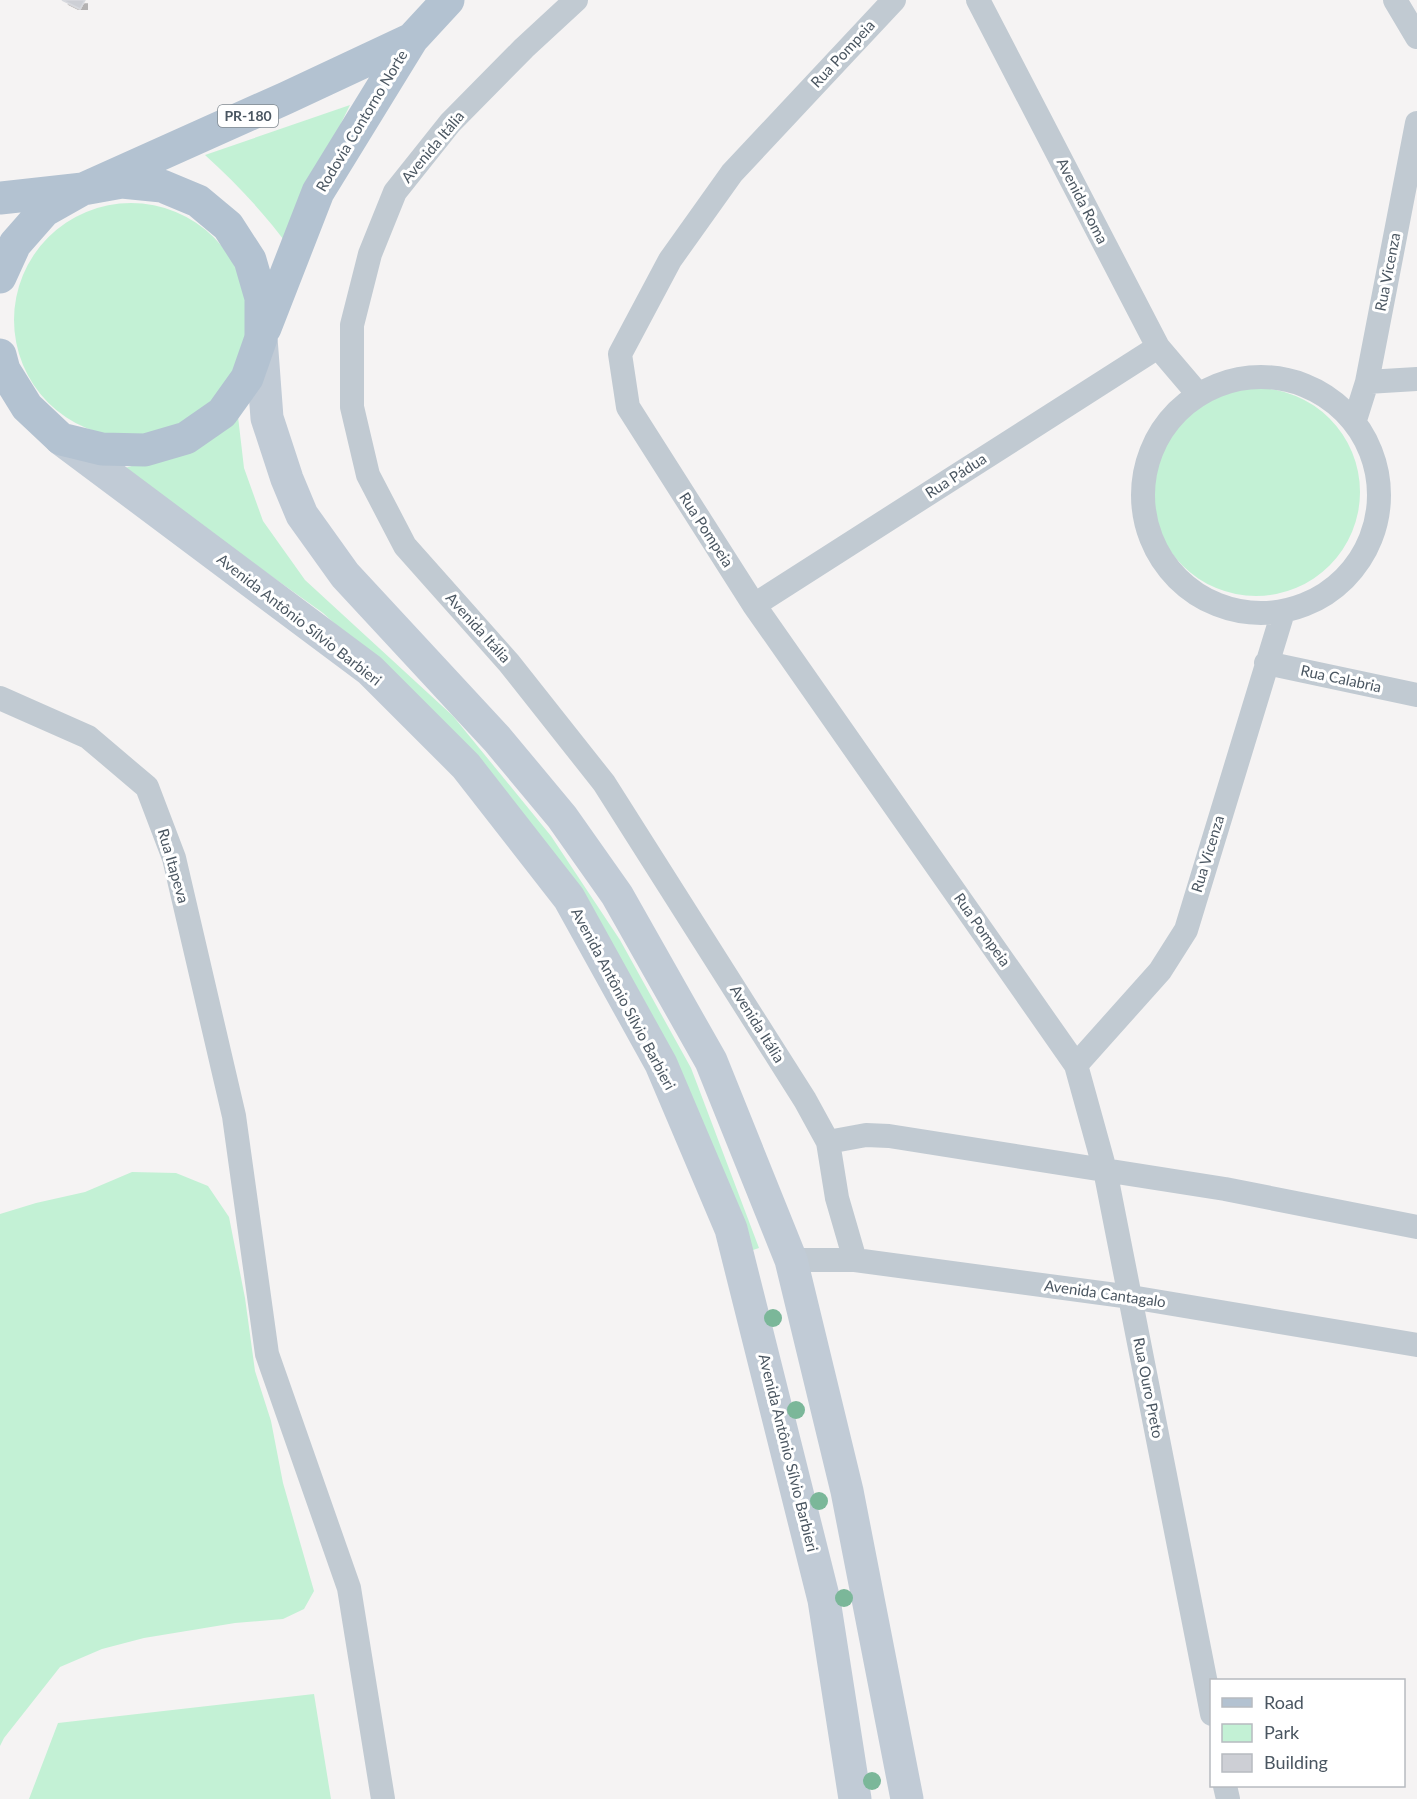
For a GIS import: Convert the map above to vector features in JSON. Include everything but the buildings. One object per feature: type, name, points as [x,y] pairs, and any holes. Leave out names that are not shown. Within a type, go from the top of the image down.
[{"type":"main road","name":"Rodovia Contorno Norte","points":[[261,338],[318,192],[412,39],[448,0]]},
{"type":"main road","name":"Rodovia Contorno Norte","points":[[83,189],[276,103],[412,39]]},
{"type":"main road","name":"PR-180","points":[[0,198],[83,189],[122,182],[162,186],[198,201],[228,226],[250,260],[261,298],[261,338],[247,378],[222,413],[186,438],[145,450],[102,449],[61,439],[0,409]]},
{"type":"main road","name":"PR-180","points":[[0,277],[15,244],[44,211],[83,189]]},
{"type":"main road","points":[[261,338],[267,418],[287,479],[302,515],[345,575],[496,739],[562,817],[617,895],[711,1061],[791,1260],[847,1491],[907,1799]]},
{"type":"main road","name":"PR-180","points":[[0,355],[4,370],[27,407],[61,439]]},
{"type":"main road","name":"Avenida Antônio Sílvio Barbieri","points":[[61,439],[370,670],[466,766],[569,898],[661,1064],[731,1229],[824,1600],[855,1799]]},
{"type":"street","name":"Avenida Itália","points":[[576,0],[524,48],[450,123],[395,192],[370,254],[352,325],[352,407],[368,476],[405,546],[509,663],[604,783],[805,1100],[828,1142],[840,1208],[855,1260]]},
{"type":"street","name":"Rua Pompeia","points":[[894,0],[732,172],[670,260],[620,354],[628,407],[754,605],[1076,1065]]},
{"type":"street","name":"Avenida Roma","points":[[978,0],[1158,347],[1198,394]]},
{"type":"street","points":[[1395,0],[1417,37]]},
{"type":"street","name":"Rua Vicenza","points":[[1355,420],[1367,381],[1417,123]]},
{"type":"street","name":"Rua Pádua","points":[[754,605],[1158,347]]},
{"type":"street","points":[[1264,375],[1299,381],[1330,396],[1355,420],[1372,451],[1380,485],[1378,520],[1366,552],[1344,580],[1316,601],[1282,612],[1242,612],[1203,599],[1171,574],[1150,538],[1142,498],[1148,457],[1168,422],[1198,394],[1230,379],[1264,375]]},
{"type":"street","points":[[1367,381],[1417,379]]},
{"type":"street","name":"Rua Vicenza","points":[[1076,1065],[1160,971],[1186,930],[1282,612]]},
{"type":"street","name":"Rua Calabria","points":[[1266,663],[1417,695]]},
{"type":"street","name":"Rua Itapeva","points":[[0,698],[88,737],[147,787],[174,858],[234,1116],[267,1354],[349,1588],[383,1799]]},
{"type":"street","name":"Rua Ouro Preto","points":[[1076,1065],[1105,1170],[1210,1704]]},
{"type":"street","points":[[828,1142],[866,1135],[889,1136],[1226,1189],[1417,1227]]},
{"type":"street","name":"Avenida Cantagalo","points":[[791,1260],[855,1260],[1131,1297],[1417,1345]]},
{"type":"green space","points":[[350,105],[314,178],[290,248],[250,200],[205,155]]},
{"type":"green space","points":[[119,203],[143,203],[176,212],[196,222],[214,237],[229,255],[239,275],[246,297],[248,320],[246,343],[239,365],[229,385],[214,403],[196,418],[165,432],[143,437],[119,437],[97,432],[66,418],[40,394],[33,385],[19,354],[14,332],[14,308],[19,286],[33,255],[57,229],[66,222],[97,208]]},
{"type":"green space","points":[[1246,388],[1266,388],[1296,395],[1314,405],[1330,418],[1343,434],[1353,452],[1360,492],[1353,532],[1343,550],[1330,566],[1314,579],[1296,589],[1266,596],[1246,596],[1216,589],[1190,573],[1175,558],[1159,532],[1152,502],[1152,482],[1159,452],[1175,426],[1190,411],[1216,395]]},
{"type":"green space","points":[[237,408],[244,468],[263,521],[305,580],[453,716],[551,836],[620,940],[691,1068],[759,1248],[747,1252],[680,1074],[389,673],[323,613],[121,469],[161,458]]},
{"type":"green space","points":[[132,1172],[176,1173],[208,1186],[229,1217],[245,1298],[255,1371],[271,1421],[283,1483],[314,1591],[304,1609],[283,1619],[235,1623],[144,1638],[102,1649],[60,1667],[0,1746],[0,1214],[85,1192]]},
{"type":"green space","points":[[314,1694],[331,1799],[29,1799],[58,1723]]}]
